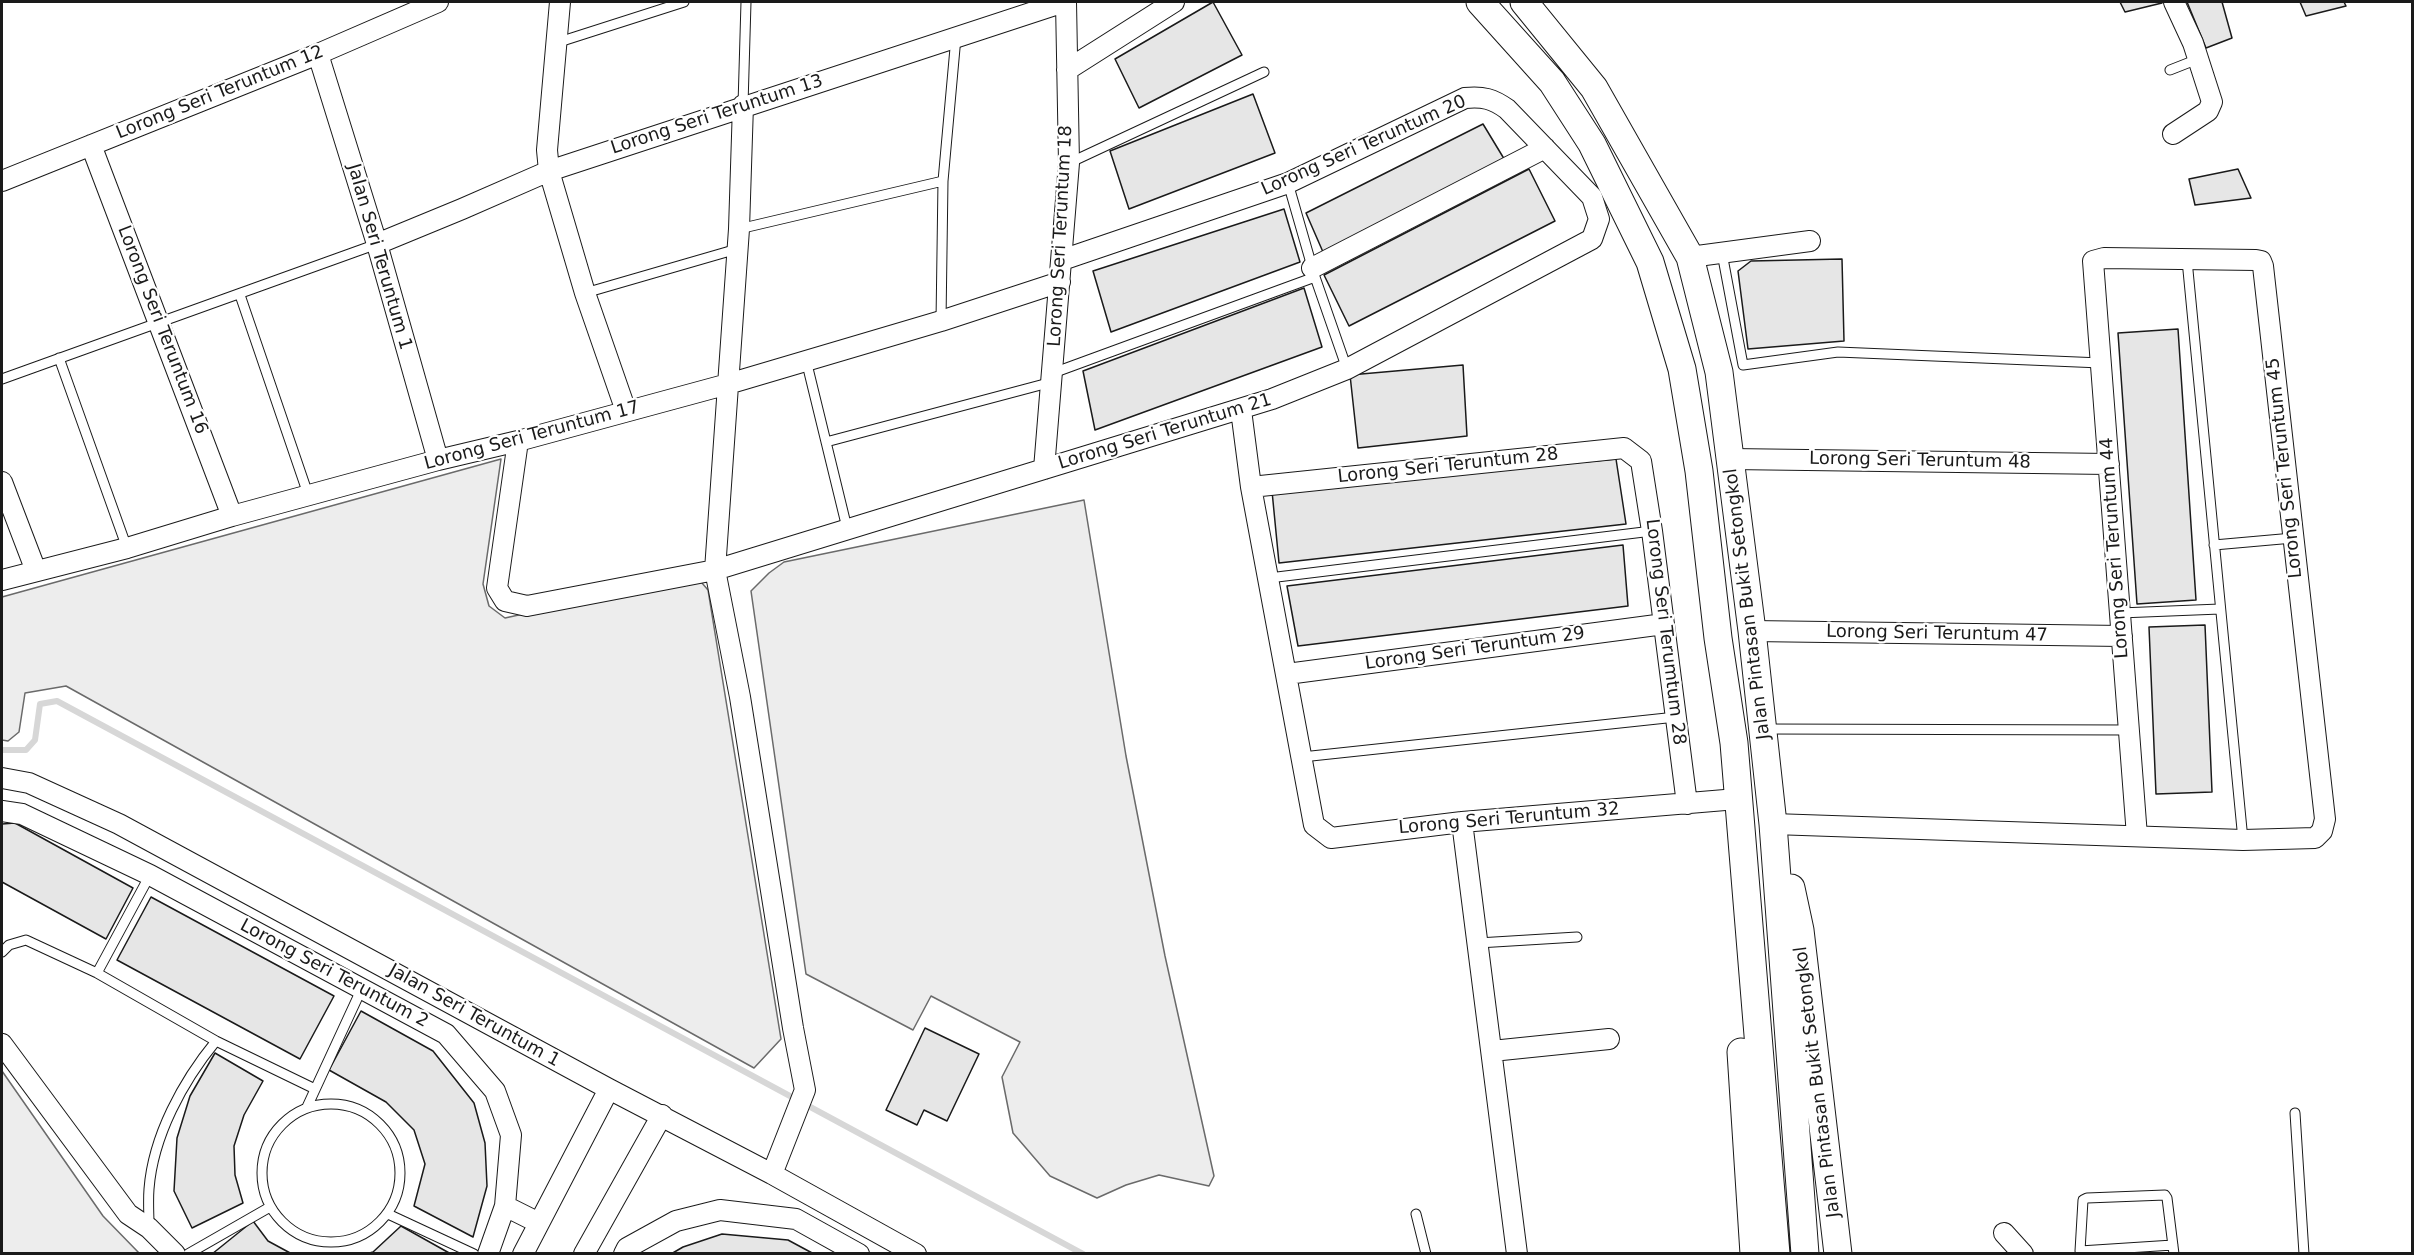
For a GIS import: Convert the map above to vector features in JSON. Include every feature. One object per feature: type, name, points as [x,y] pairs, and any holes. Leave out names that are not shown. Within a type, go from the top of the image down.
[{"type":"main road","name":"Jalan Pintasan Bukit Setongkol","points":[[1480,2],[1552,82],[1592,144],[1650,262],[1682,369],[1699,471],[1718,638],[1734,743],[1776,1254]]},
{"type":"main road","name":"Jalan Pintasan Bukit Setongkol","points":[[1524,2],[1594,88],[1690,257],[1719,372],[1752,631],[1775,858],[1791,888],[1800,930],[1838,1254]]},
{"type":"main road","points":[[1734,743],[1725,800],[1754,1254]]},
{"type":"main road","points":[[1775,858],[1805,1253]]},
{"type":"street","name":"Lorong Seri Teruntum 12","points":[[2,181],[318,54],[438,2]]},
{"type":"street","points":[[560,2],[547,150],[549,171],[585,293],[626,411]]},
{"type":"street","name":"Lorong Seri Teruntum 13","points":[[377,244],[462,210],[549,171],[743,105],[1065,2]]},
{"type":"street","name":"Lorong Seri Teruntum 18","points":[[1044,469],[1069,163],[1065,2]]},
{"type":"street","points":[[1067,70],[1174,2]]},
{"type":"street","points":[[2173,134],[2208,111],[2212,102],[2198,59],[2174,2]]},
{"type":"street","name":"Jalan Seri Teruntum 1","points":[[318,54],[377,244],[438,460]]},
{"type":"street","name":"Lorong Seri Teruntum 20","points":[[1062,260],[1288,183],[1465,98],[1478,97],[1492,99],[1507,109],[1592,197],[1599,219],[1593,239]]},
{"type":"street","points":[[743,105],[738,239],[715,570],[740,697],[805,1090],[772,1174]]},
{"type":"street","name":"Lorong Seri Teruntum 16","points":[[91,145],[232,516]]},
{"type":"street","points":[[1313,272],[1545,148]]},
{"type":"street","name":"Lorong Seri Teruntum 21","points":[[518,441],[497,588],[505,601],[527,606],[715,570],[1241,410],[1347,369],[1593,239]]},
{"type":"street","points":[[1690,257],[1810,241]]},
{"type":"street","name":"Lorong Seri Teruntum 45","points":[[2093,261],[2104,258],[2187,261],[2256,260],[2261,261],[2263,266],[2325,819],[2322,831],[2315,838],[2243,840]]},
{"type":"street","name":"Lorong Seri Teruntum 44","points":[[2093,261],[2137,836]]},
{"type":"street","name":"Lorong Seri Teruntum 17","points":[[2,580],[128,548],[232,516],[309,497],[438,460],[518,441],[728,384],[941,321],[1060,282]]},
{"type":"street","points":[[1241,410],[1251,487],[1302,757]]},
{"type":"street","name":"Lorong Seri Teruntum 28","points":[[1251,487],[1624,448],[1641,461]]},
{"type":"street","name":"Lorong Seri Teruntum 48","points":[[1731,459],[2109,464]]},
{"type":"street","name":"Lorong Seri Terumtum 28","points":[[1641,461],[1687,804]]},
{"type":"street","points":[[2,482],[36,571]]},
{"type":"street","name":"Lorong Seri Teruntum 29","points":[[1287,674],[1664,624]]},
{"type":"street","name":"Lorong Seri Teruntum 47","points":[[1752,631],[2122,636]]},
{"type":"street","name":"Lorong Seri Teruntum 32","points":[[1302,757],[1314,825],[1331,838],[1462,822],[1725,800]]},
{"type":"street","name":"Jalan Seri Teruntum 1","points":[[2,778],[29,783],[119,824],[609,1089],[772,1174],[916,1254]]},
{"type":"street","name":"Lorong Seri Teruntum 2","points":[[2,811],[22,814],[150,875],[446,1034],[495,1092],[511,1135],[505,1206],[488,1254]]},
{"type":"street","points":[[1462,822],[1517,1254]]},
{"type":"street","points":[[1773,824],[2243,840]]},
{"type":"street","points":[[1492,1051],[1609,1039]]},
{"type":"street","points":[[2,1044],[128,1214],[149,1228],[175,1254]]},
{"type":"street","points":[[524,1254],[609,1089]]},
{"type":"street","points":[[584,1254],[662,1116]]},
{"type":"street","points":[[505,1206],[539,1223]]},
{"type":"street","points":[[597,1231],[625,1251],[676,1221],[720,1210],[796,1219],[859,1254]]},
{"type":"street","points":[[2004,1233],[2023,1254]]},
{"type":"lane","points":[[556,43],[684,2]]},
{"type":"lane","points":[[743,105],[746,2]]},
{"type":"lane","points":[[941,321],[944,181],[956,37]]},
{"type":"lane","points":[[2170,70],[2198,59]]},
{"type":"lane","points":[[1069,163],[1264,72]]},
{"type":"lane","points":[[585,293],[738,239],[944,181]]},
{"type":"lane","points":[[1288,183],[1313,272],[1347,369]]},
{"type":"lane","points":[[2,379],[377,244]]},
{"type":"lane","points":[[1722,253],[1743,365],[1838,352],[2101,363]]},
{"type":"lane","points":[[2187,261],[2243,840]]},
{"type":"lane","points":[[826,442],[1053,378],[1313,272]]},
{"type":"lane","points":[[240,295],[309,497]]},
{"type":"lane","points":[[59,358],[128,548]]},
{"type":"lane","points":[[806,360],[847,528]]},
{"type":"lane","points":[[1269,578],[1652,531]]},
{"type":"lane","points":[[2214,545],[2293,538]]},
{"type":"lane","points":[[2120,613],[2220,609]]},
{"type":"lane","points":[[1302,757],[1676,717]]},
{"type":"lane","points":[[1763,729],[2129,730]]},
{"type":"lane","points":[[97,973],[150,875]]},
{"type":"lane","points":[[1478,943],[1577,937]]},
{"type":"lane","points":[[2,952],[9,945],[26,940],[97,973],[216,1041],[315,1089]]},
{"type":"lane","points":[[307,1107],[362,988]]},
{"type":"lane","points":[[149,1228],[149,1189],[153,1161],[162,1136],[196,1066],[216,1041]]},
{"type":"lane","points":[[329,1103],[351,1106],[371,1116],[387,1131],[398,1150],[401,1172],[398,1194],[388,1214],[371,1230],[351,1240],[327,1242],[305,1237],[285,1225],[270,1207],[263,1188],[261,1168],[266,1149],[275,1131],[289,1117],[307,1107],[329,1103]]},
{"type":"lane","points":[[2295,1113],[2304,1254]]},
{"type":"lane","points":[[2165,1195],[2168,1198],[2173,1249],[2080,1252],[2083,1200],[2165,1195]]},
{"type":"lane","points":[[188,1254],[270,1207]]},
{"type":"lane","points":[[388,1214],[474,1254]]},
{"type":"lane","points":[[1416,1214],[1426,1254]]},
{"type":"shaded area","points":[[501,459],[483,584],[489,606],[505,618],[696,576],[708,590],[781,1039],[754,1068],[66,686],[25,693],[19,732],[8,741],[2,740],[2,597]]},
{"type":"shaded area","points":[[1084,500],[1126,756],[1165,956],[1214,1176],[1209,1186],[1159,1175],[1126,1185],[1097,1198],[1050,1176],[1013,1133],[1002,1077],[1020,1042],[931,996],[913,1030],[806,974],[751,591],[784,562]]},
{"type":"shaded area","points":[[2,1071],[103,1216],[139,1253],[2,1253]]},
{"type":"building","points":[[1213,2],[1242,55],[1139,108],[1115,59]]},
{"type":"building","points":[[2120,2],[2161,2],[2162,3],[2125,12]]},
{"type":"building","points":[[2187,2],[2222,2],[2232,38],[2206,48]]},
{"type":"building","points":[[2300,2],[2344,2],[2346,6],[2306,16]]},
{"type":"building","points":[[1253,94],[1275,153],[1129,209],[1110,151]]},
{"type":"building","points":[[1483,124],[1506,162],[1323,252],[1306,213]]},
{"type":"building","points":[[1529,169],[1555,221],[1349,326],[1324,275]]},
{"type":"building","points":[[2238,169],[2251,198],[2195,205],[2189,179]]},
{"type":"building","points":[[1284,209],[1300,262],[1111,332],[1093,271]]},
{"type":"building","points":[[1842,259],[1844,341],[1748,349],[1738,271],[1751,261]]},
{"type":"building","points":[[1304,288],[1322,347],[1095,430],[1083,371]]},
{"type":"building","points":[[2178,329],[2196,600],[2137,604],[2118,333]]},
{"type":"building","points":[[1463,365],[1467,436],[1358,448],[1350,375]]},
{"type":"building","points":[[1616,459],[1626,524],[1279,563],[1272,491]]},
{"type":"building","points":[[1623,545],[1628,606],[1298,646],[1287,586]]},
{"type":"building","points":[[2205,625],[2212,792],[2156,794],[2149,627]]},
{"type":"building","points":[[15,823],[133,888],[106,939],[2,882],[2,824]]},
{"type":"building","points":[[151,897],[334,996],[300,1059],[117,960]]},
{"type":"building","points":[[361,1011],[433,1051],[474,1103],[485,1143],[487,1186],[473,1237],[414,1206],[425,1164],[414,1130],[386,1102],[329,1070]]},
{"type":"building","points":[[925,1028],[979,1054],[947,1121],[924,1110],[917,1125],[886,1110]]},
{"type":"building","points":[[215,1053],[263,1081],[244,1115],[234,1146],[235,1175],[243,1203],[192,1228],[174,1191],[177,1138],[190,1096]]},
{"type":"building","points":[[253,1221],[268,1241],[292,1254],[212,1254]]},
{"type":"building","points":[[401,1226],[451,1254],[366,1254],[373,1252]]},
{"type":"building","points":[[722,1234],[788,1240],[814,1254],[671,1254],[683,1247]]},
{"type":"waterway","points":[[2,750],[26,750],[35,740],[40,704],[57,701],[1083,1254]]}]
